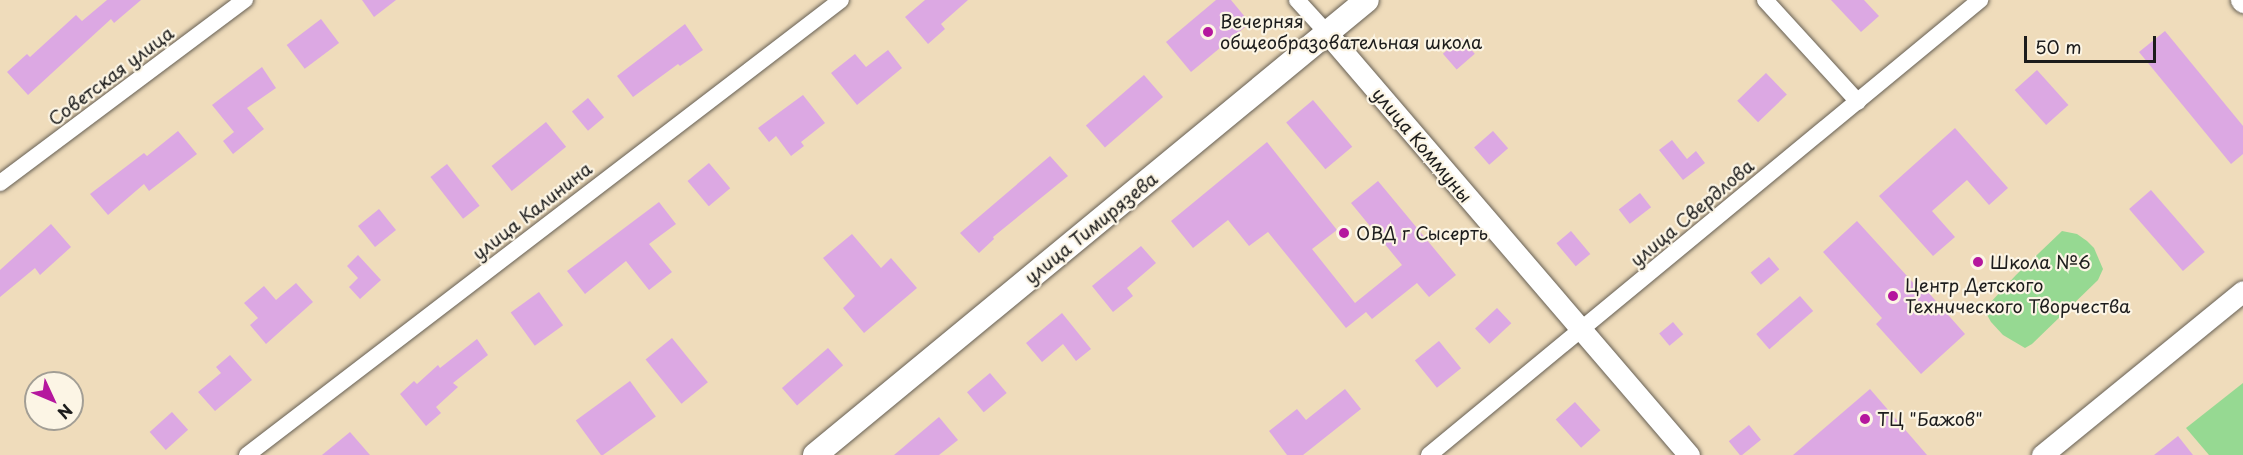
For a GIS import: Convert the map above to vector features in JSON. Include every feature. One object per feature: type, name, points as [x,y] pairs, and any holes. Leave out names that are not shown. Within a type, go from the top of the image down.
[{"type":"main road","name":"улица Тимирязева","points":[[815,455],[1367,0]]},
{"type":"street","name":"Советская улица","points":[[0,183],[245,0]]},
{"type":"street","name":"улица Калинина","points":[[247,455],[841,0]]},
{"type":"street","name":"улица Коммуны","points":[[1297,0],[1689,455]]},
{"type":"street","points":[[1765,0],[1858,102]]},
{"type":"street","name":"улица Свердлова","points":[[1429,455],[1980,0]]},
{"type":"street","points":[[2042,455],[2243,291]]},
{"type":"green space","points":[[2062,231],[2077,234],[2087,241],[2094,248],[2103,269],[2098,280],[2032,344],[2025,348],[2003,335],[1986,313],[1989,304]]},
{"type":"green space","points":[[2243,383],[2243,455],[2209,455],[2186,428]]},
{"type":"building","points":[[107,0],[141,0],[114,23],[111,19],[28,95],[7,72],[27,54],[30,57],[76,15],[82,21]]},
{"type":"building","points":[[362,0],[396,0],[374,17]]},
{"type":"building","points":[[925,0],[968,0],[941,24],[945,29],[928,44],[905,17]]},
{"type":"building","name":"Вечерняя общеобразовательная школа","points":[[1216,0],[1231,0],[1250,23],[1191,72],[1166,42]]},
{"type":"building","points":[[1831,0],[1864,0],[1879,16],[1861,32]]},
{"type":"building","points":[[321,19],[339,43],[305,69],[287,45]]},
{"type":"building","points":[[685,24],[703,50],[680,66],[678,64],[633,97],[617,76]]},
{"type":"building","points":[[2165,31],[2243,126],[2243,154],[2231,164],[2139,52]]},
{"type":"building","points":[[1461,38],[1475,54],[1457,70],[1443,54]]},
{"type":"building","points":[[888,50],[902,68],[857,105],[831,73],[855,54],[866,67]]},
{"type":"building","points":[[262,67],[276,88],[247,108],[264,129],[233,154],[223,141],[234,132],[212,105]]},
{"type":"building","points":[[2037,70],[2068,105],[2046,125],[2015,90]]},
{"type":"building","points":[[1766,73],[1787,95],[1758,122],[1737,101]]},
{"type":"building","points":[[1144,75],[1163,97],[1105,147],[1086,126]]},
{"type":"building","points":[[803,95],[825,123],[801,142],[804,146],[791,156],[776,136],[769,142],[758,128]]},
{"type":"building","points":[[588,98],[604,117],[588,131],[572,111]]},
{"type":"building","points":[[1313,100],[1352,147],[1325,169],[1286,122]]},
{"type":"building","points":[[546,122],[566,147],[512,191],[492,166]]},
{"type":"building","points":[[1955,128],[2008,188],[1989,205],[1967,180],[1932,211],[1955,237],[1933,256],[1879,196]]},
{"type":"building","points":[[178,131],[197,154],[149,191],[144,184],[108,215],[90,194],[144,153],[147,156]]},
{"type":"building","points":[[1493,131],[1508,148],[1489,165],[1474,147]]},
{"type":"building","points":[[1672,140],[1687,159],[1696,151],[1705,163],[1683,180],[1659,150]]},
{"type":"building","points":[[1267,142],[1337,230],[1312,249],[1355,303],[1402,265],[1351,203],[1378,181],[1456,275],[1429,297],[1417,283],[1372,319],[1366,312],[1346,328],[1268,232],[1249,246],[1228,220],[1193,248],[1171,221]]},
{"type":"building","points":[[1050,156],[1068,176],[993,237],[994,239],[979,253],[960,233]]},
{"type":"building","points":[[709,163],[730,188],[709,206],[688,181]]},
{"type":"building","points":[[447,164],[480,206],[463,219],[430,177]]},
{"type":"building","points":[[2151,190],[2205,252],[2183,271],[2129,209]]},
{"type":"building","points":[[1640,193],[1651,207],[1630,224],[1619,210]]},
{"type":"building","points":[[659,202],[676,224],[649,244],[672,272],[649,290],[626,261],[585,294],[567,271]]},
{"type":"building","points":[[379,209],[396,230],[375,247],[358,226]]},
{"type":"building","points":[[1857,221],[1917,287],[1920,283],[1965,334],[1921,374],[1876,324],[1882,318],[1823,252]]},
{"type":"building","points":[[51,224],[71,247],[40,275],[35,268],[0,297],[0,270]]},
{"type":"building","points":[[1571,231],[1590,254],[1576,266],[1556,243]]},
{"type":"building","points":[[852,234],[881,268],[891,258],[917,288],[864,333],[843,308],[855,296],[823,258]]},
{"type":"building","points":[[1141,246],[1156,263],[1127,288],[1133,296],[1113,312],[1092,286]]},
{"type":"building","points":[[358,255],[381,280],[360,299],[349,287],[358,278],[347,266]]},
{"type":"building","points":[[1769,257],[1779,269],[1761,285],[1751,272]]},
{"type":"building","points":[[296,283],[313,302],[266,344],[250,325],[258,318],[244,303],[264,286],[276,300]]},
{"type":"building","points":[[539,292],[563,325],[535,346],[511,313]]},
{"type":"building","points":[[1800,296],[1813,311],[1769,349],[1756,334]]},
{"type":"building","points":[[1497,308],[1511,323],[1489,344],[1475,328]]},
{"type":"building","points":[[1062,313],[1091,349],[1076,361],[1063,344],[1042,362],[1026,343]]},
{"type":"building","points":[[1673,322],[1683,334],[1669,346],[1659,334]]},
{"type":"building","points":[[672,338],[708,382],[681,404],[646,359]]},
{"type":"building","points":[[477,339],[488,355],[453,383],[458,387],[436,407],[441,413],[426,426],[400,394],[414,381],[417,384],[438,365],[440,368]]},
{"type":"building","points":[[1439,341],[1461,368],[1437,388],[1415,361]]},
{"type":"building","points":[[828,348],[843,365],[797,405],[782,388]]},
{"type":"building","points":[[230,355],[252,380],[215,411],[198,392],[221,373],[216,367]]},
{"type":"building","points":[[990,373],[1007,393],[984,412],[967,392]]},
{"type":"building","points":[[630,381],[656,417],[603,455],[576,420]]},
{"type":"building","points":[[1345,389],[1361,409],[1303,455],[1287,455],[1269,431],[1297,409],[1306,420]]},
{"type":"building","name":"ТЦ \"Бажов\"","points":[[1870,389],[1927,455],[1793,455]]},
{"type":"building","points":[[1575,402],[1600,430],[1581,448],[1556,419]]},
{"type":"building","points":[[172,412],[188,430],[166,450],[150,432]]},
{"type":"building","points":[[939,417],[958,440],[939,455],[894,455]]},
{"type":"building","points":[[1749,425],[1761,440],[1742,455],[1729,441]]},
{"type":"building","points":[[350,432],[370,455],[322,455]]},
{"type":"building","points":[[2178,436],[2193,455],[2154,455]]},
{"type":"place","name":"Вечерняя общеобразовательная школа","points":[[1208,32]]},
{"type":"place","name":"ОВД г Сысерть","points":[[1344,233]]},
{"type":"place","name":"Школа №6","points":[[1978,262]]},
{"type":"place","name":"Центр Детского Технического Творчества","points":[[1893,296]]},
{"type":"place","name":"ТЦ \"Бажов\"","points":[[1865,419]]}]
